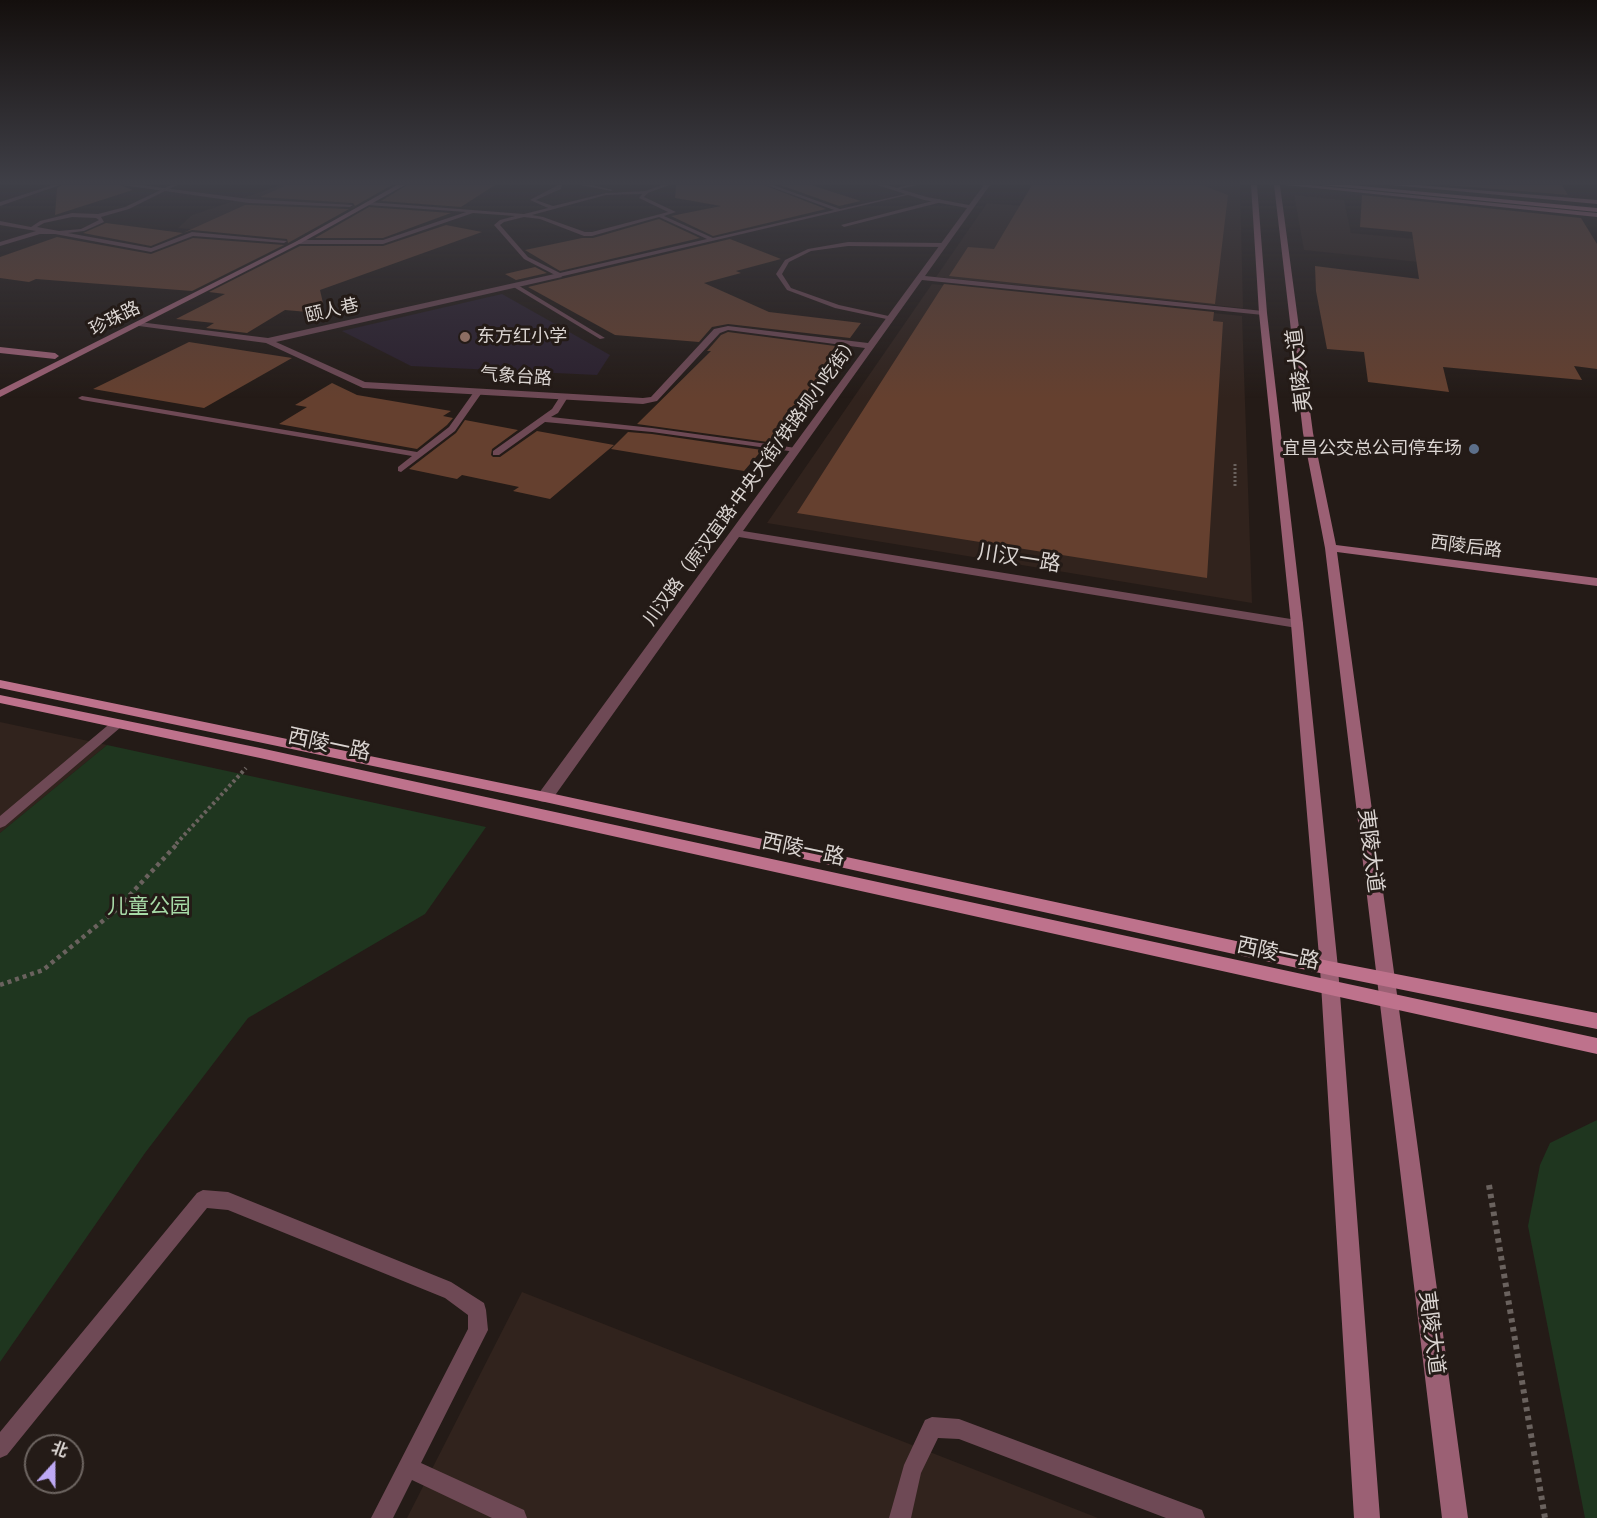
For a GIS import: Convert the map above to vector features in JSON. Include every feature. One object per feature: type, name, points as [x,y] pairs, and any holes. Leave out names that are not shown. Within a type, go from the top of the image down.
[{"type":"main road","name":"珍珠路","points":[[0,384],[254,256]]},
{"type":"main road","name":"珍珠路","points":[[0,394],[272,256]]},
{"type":"main road","name":"夷陵大道","points":[[1259,256],[1263,313],[1297,624],[1330,978],[1367,1518]]},
{"type":"main road","name":"夷陵大道","points":[[1286,256],[1308,434],[1331,548],[1455,1518]]},
{"type":"main road","points":[[0,350],[55,356]]},
{"type":"main road","name":"西陵后路","points":[[1331,548],[1597,582]]},
{"type":"main road","name":"西陵一路","points":[[0,684],[544,797],[1330,978],[1390,1002],[1597,1046]]},
{"type":"main road","name":"西陵一路","points":[[0,699],[1330,978],[1386,980],[1597,1021]]},
{"type":"street","name":"川汉路（原汉宜路·中央大街/铁路坝小吃街）","points":[[544,797],[936,256]]},
{"type":"street","name":"颐人巷","points":[[268,341],[559,275]]},
{"type":"street","points":[[920,278],[1263,313]]},
{"type":"street","name":"气象台路","points":[[139,324],[268,341],[363,385],[643,401],[654,399],[710,336],[728,328],[871,346]]},
{"type":"street","name":"川汉一路","points":[[735,533],[1297,624]]},
{"type":"lane","points":[[524,256],[559,275],[643,256]]},
{"type":"lane","points":[[798,256],[787,261],[778,274],[789,289],[837,307],[891,318]]},
{"type":"lane","points":[[514,285],[602,338]]},
{"type":"lane","points":[[401,469],[452,429],[479,391]]},
{"type":"lane","points":[[496,453],[555,411],[564,397]]},
{"type":"lane","points":[[82,398],[419,455]]},
{"type":"lane","points":[[543,419],[652,430],[796,450]]},
{"type":"lane","points":[[0,823],[117,724]]},
{"type":"lane","points":[[0,1448],[203,1199],[228,1201],[451,1291],[477,1310],[478,1330],[382,1518]]},
{"type":"lane","points":[[900,1518],[911,1472],[932,1427],[959,1429],[1194,1518]]},
{"type":"lane","points":[[409,1468],[516,1518]]},
{"type":"path","points":[[1234,464],[1235,488]]},
{"type":"path","points":[[0,985],[43,970],[116,910],[260,753]]},
{"type":"path","points":[[1489,1185],[1545,1518]]},
{"type":"shaded area","points":[[951,256],[1242,256],[1243,308],[936,277]]},
{"type":"shaded area","points":[[1360,256],[1418,256],[1419,262]]},
{"type":"shaded area","points":[[932,284],[1242,316],[1252,603],[767,523]]},
{"type":"shaded area","name":"东方红小学","points":[[502,294],[610,355],[597,375],[411,366],[342,331]]},
{"type":"shaded area","points":[[0,722],[107,745],[0,833]]},
{"type":"shaded area","points":[[522,1292],[1098,1518],[407,1518]]},
{"type":"green space","name":"儿童公园","points":[[107,745],[486,827],[425,914],[248,1018],[145,1153],[0,1362],[0,833]]},
{"type":"green space","points":[[1597,1120],[1597,1518],[1585,1518],[1528,1226],[1540,1165],[1550,1143]]},
{"type":"building","points":[[262,256],[192,291],[36,279],[29,282],[0,278],[0,257]]},
{"type":"building","points":[[281,256],[415,256],[320,290],[323,303],[308,312],[285,310],[247,333],[206,328],[214,323],[176,319],[225,294],[209,292]]},
{"type":"building","points":[[535,256],[624,256],[560,271]]},
{"type":"building","points":[[659,256],[773,256],[781,259],[736,271],[741,273],[704,283],[769,312],[861,323],[850,338],[728,324],[712,327],[699,342],[615,335],[528,287]]},
{"type":"building","points":[[962,256],[1221,256],[1215,304],[949,276]]},
{"type":"building","points":[[1416,256],[1597,256],[1597,369],[1574,366],[1582,380],[1443,367],[1449,392],[1368,382],[1364,352],[1327,349],[1316,291],[1315,266],[1419,279]]},
{"type":"building","points":[[535,267],[547,273],[516,280],[505,274]]},
{"type":"building","points":[[944,284],[1214,312],[1213,321],[1223,322],[1207,578],[797,513]]},
{"type":"building","points":[[728,332],[843,347],[782,432],[777,432],[768,442],[637,424],[711,351],[707,351],[721,335]]},
{"type":"building","points":[[189,342],[292,358],[204,408],[93,389]]},
{"type":"building","points":[[332,383],[357,395],[451,411],[443,416],[453,418],[417,449],[279,424],[307,407],[295,405]]},
{"type":"building","points":[[465,420],[518,430],[492,449],[493,457],[500,457],[537,431],[614,445],[550,499],[513,491],[519,487],[462,475],[457,479],[409,469],[456,433]]},
{"type":"building","points":[[628,432],[762,450],[744,471],[611,449]]},
{"type":"place","name":"东方红小学","points":[[465,337]]},
{"type":"place","name":"宜昌公交总公司停车场","points":[[1474,449]]}]
